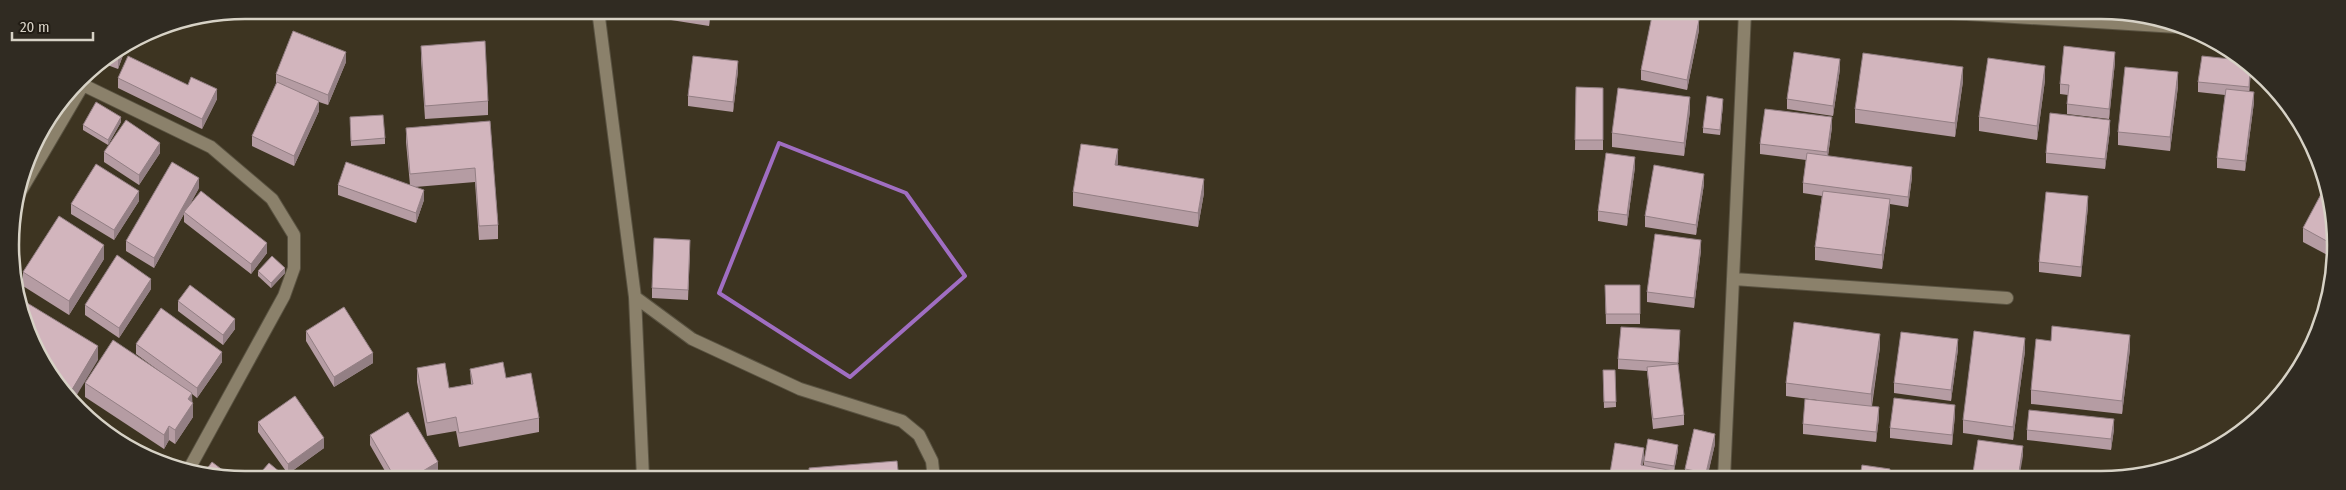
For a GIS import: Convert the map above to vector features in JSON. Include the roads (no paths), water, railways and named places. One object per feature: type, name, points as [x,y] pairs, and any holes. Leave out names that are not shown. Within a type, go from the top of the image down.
[{"type":"street","points":[[599,19],[635,297],[643,471]]},
{"type":"street","points":[[1724,471],[1745,19]]},
{"type":"street","points":[[2048,19],[2160,26]]},
{"type":"street","points":[[85,85],[211,147],[272,199],[294,235],[294,268],[284,296],[192,465]]},
{"type":"street","points":[[31,172],[68,104]]},
{"type":"street","points":[[1734,279],[2007,298]]},
{"type":"street","points":[[635,297],[692,339],[800,389],[902,421],[919,435],[932,461],[933,471]]}]
